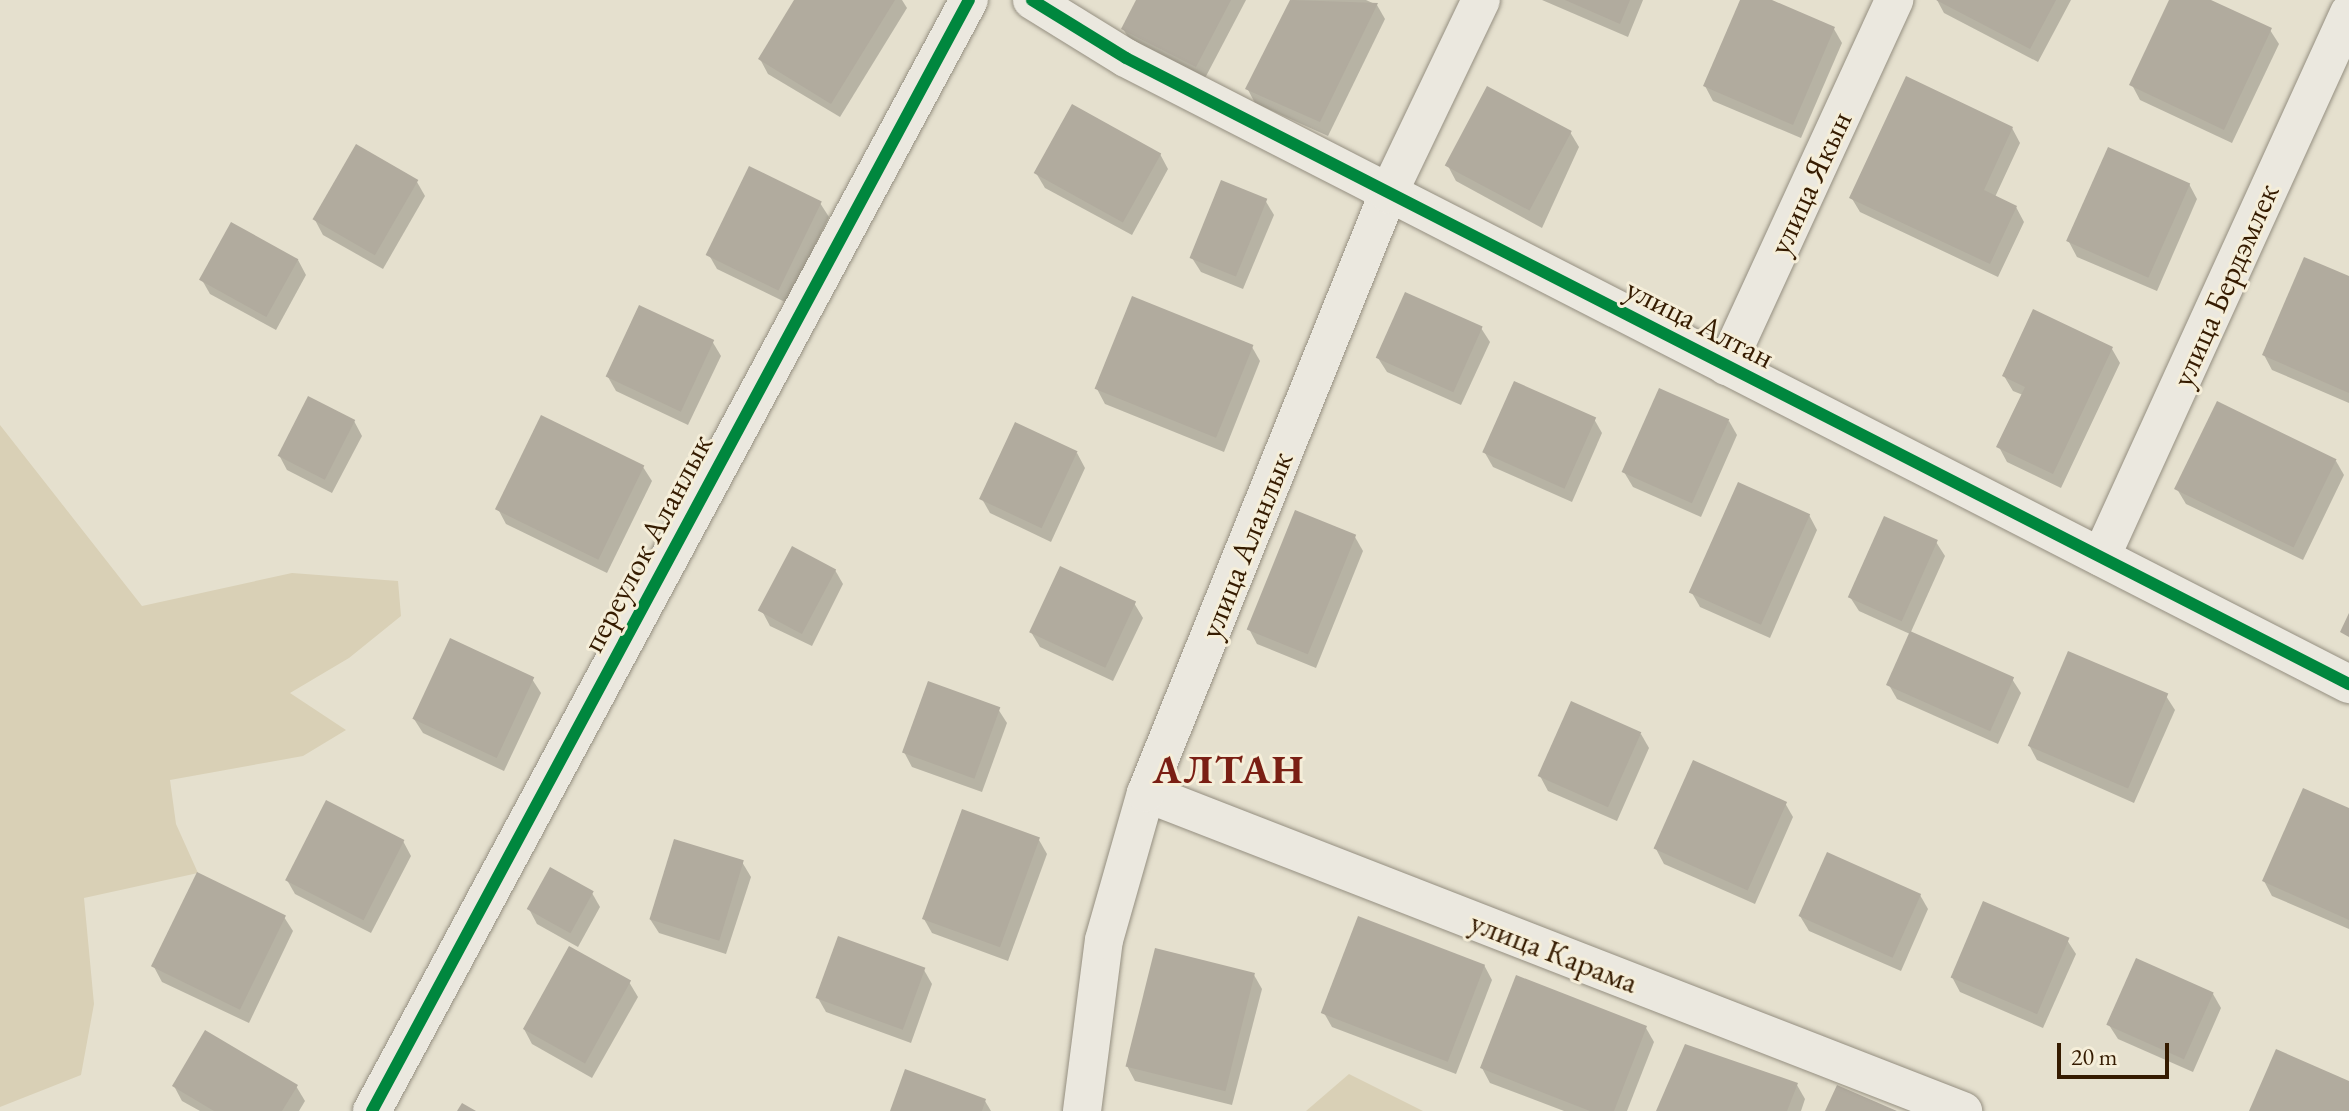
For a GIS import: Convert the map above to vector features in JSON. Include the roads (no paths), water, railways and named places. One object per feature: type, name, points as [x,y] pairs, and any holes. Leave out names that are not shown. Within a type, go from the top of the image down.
[{"type":"street","name":"переулок Аланлык","points":[[372,1111],[969,0]]},
{"type":"street","name":"улица Алтан","points":[[1032,0],[1126,58],[2349,684]]},
{"type":"street","name":"улица Аланлык","points":[[1082,1111],[1104,940],[1146,793],[1388,194],[1481,0]]},
{"type":"street","name":"улица Якын","points":[[1726,366],[1894,0]]},
{"type":"street","name":"улица Бердэмлек","points":[[2101,557],[2349,13]]},
{"type":"street","name":"улица Карама","points":[[1146,793],[1963,1111]]},
{"type":"district","name":"АЛТАН","points":[[1229,769]]}]
